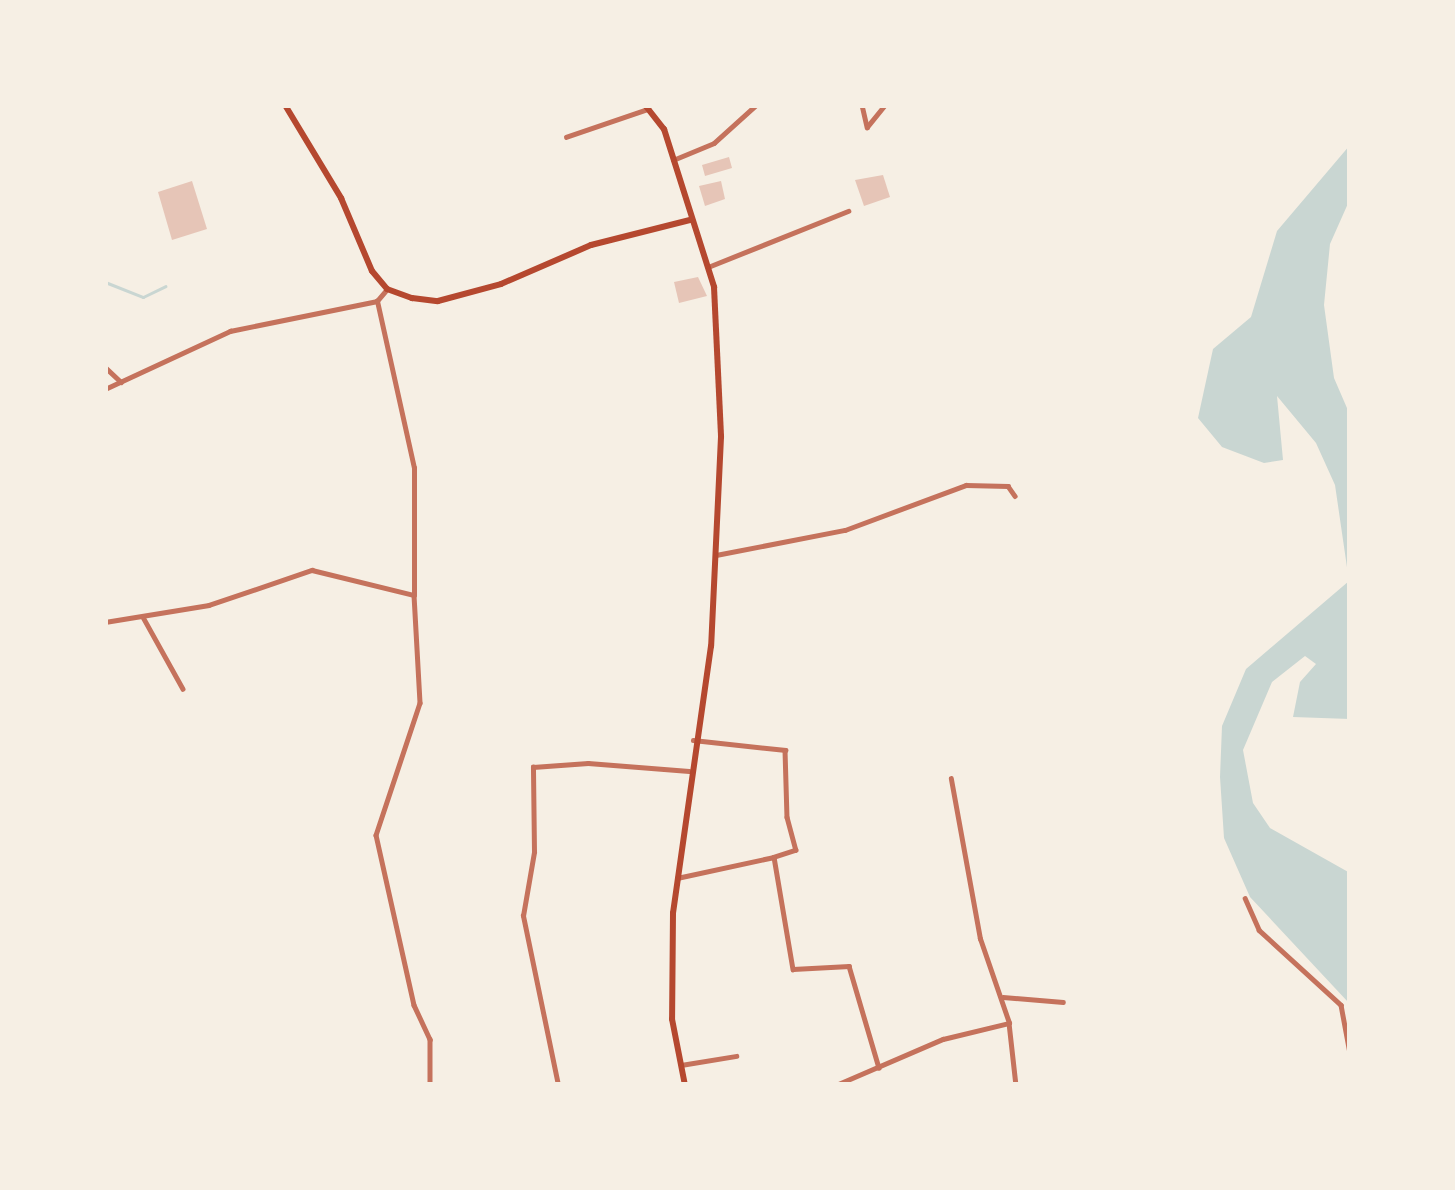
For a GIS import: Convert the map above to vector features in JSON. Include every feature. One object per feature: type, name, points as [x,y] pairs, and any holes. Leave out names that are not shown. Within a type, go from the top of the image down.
[{"type":"main road","points":[[285,105],[387,289],[438,301],[539,272],[591,244],[691,220]]},
{"type":"main road","points":[[647,107],[673,160],[708,267],[721,437],[711,646],[693,740],[676,878],[672,1019],[685,1085]]},
{"type":"street","points":[[673,160],[714,143],[756,105]]},
{"type":"street","points":[[862,105],[867,127],[884,105]]},
{"type":"street","points":[[566,137],[647,107]]},
{"type":"street","points":[[708,267],[848,211]]},
{"type":"street","points":[[105,389],[230,331],[377,301],[387,289]]},
{"type":"street","points":[[377,301],[414,468],[420,703],[376,835],[414,1005],[430,1039],[430,1085]]},
{"type":"street","points":[[105,367],[122,382]]},
{"type":"street","points":[[716,555],[845,530],[966,484],[1008,486],[1015,496]]},
{"type":"street","points":[[105,622],[143,617],[312,570],[414,595]]},
{"type":"street","points":[[143,617],[183,689]]},
{"type":"street","points":[[676,878],[796,850],[787,817],[785,750],[693,740]]},
{"type":"street","points":[[559,1085],[524,916],[534,852],[533,767],[689,771]]},
{"type":"street","points":[[951,779],[980,939],[1009,1023],[1016,1085]]},
{"type":"street","points":[[774,857],[793,969],[849,966],[880,1068]]},
{"type":"street","points":[[1245,898],[1259,931],[1346,1009],[1350,1052]]},
{"type":"street","points":[[1003,997],[1064,1002]]},
{"type":"street","points":[[836,1085],[943,1039],[1009,1023]]},
{"type":"street","points":[[681,1065],[736,1056]]},
{"type":"shaded area","points":[[1350,145],[1350,199],[1330,244],[1324,305],[1334,378],[1350,415],[1350,719],[1293,717],[1300,682],[1316,664],[1305,656],[1272,682],[1243,750],[1253,803],[1270,828],[1350,873],[1348,1002],[1250,897],[1224,838],[1220,777],[1222,726],[1246,669],[1349,581],[1335,485],[1316,443],[1277,396],[1283,460],[1264,463],[1222,447],[1198,418],[1213,349],[1251,317],[1277,231]]},
{"type":"building","points":[[729,157],[732,168],[705,176],[702,165]]},
{"type":"building","points":[[883,175],[890,197],[864,206],[855,180]]},
{"type":"building","points":[[192,181],[207,229],[172,240],[158,192]]},
{"type":"building","points":[[721,181],[725,199],[705,206],[699,186]]},
{"type":"building","points":[[698,277],[707,296],[679,303],[674,282]]},
{"type":"waterway","points":[[105,282],[143,297],[166,286]]}]
